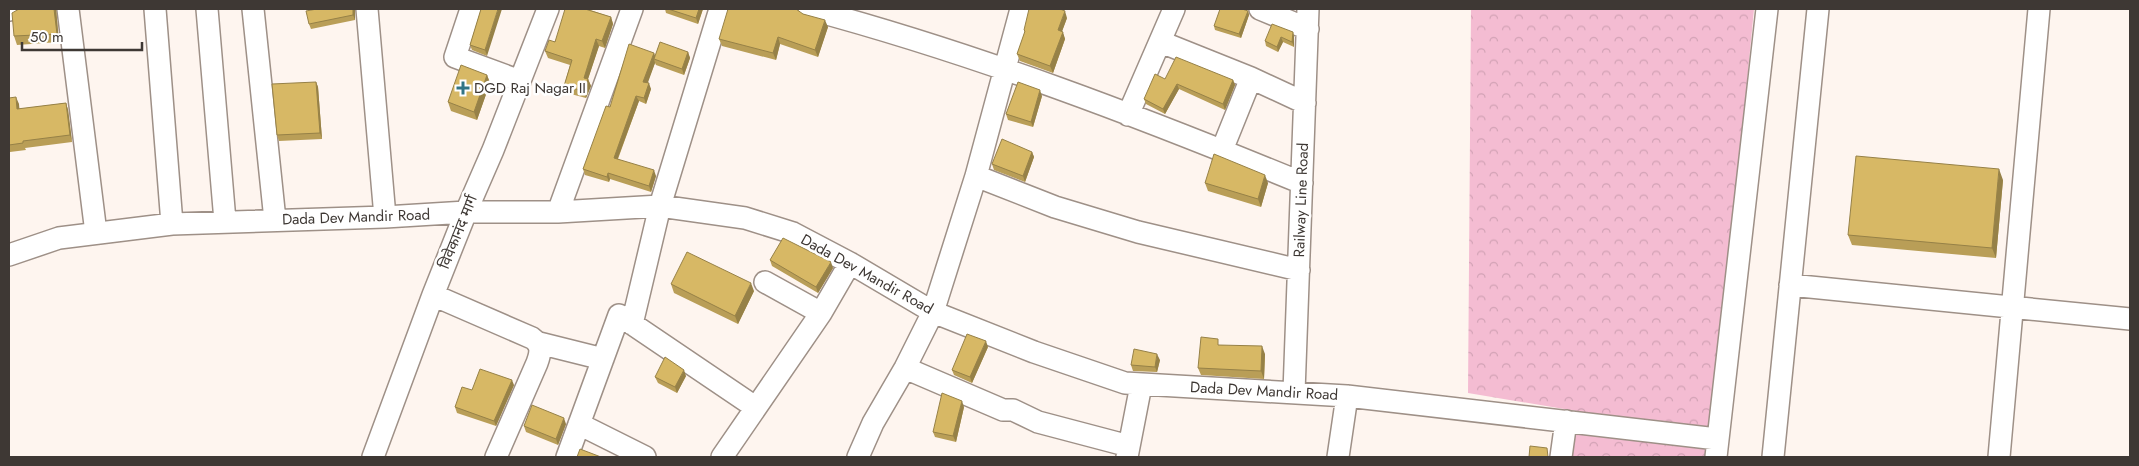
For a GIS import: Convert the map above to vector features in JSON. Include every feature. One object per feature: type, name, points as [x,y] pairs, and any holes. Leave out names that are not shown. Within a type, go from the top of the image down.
[{"type":"street","points":[[9,10],[13,9]]},
{"type":"street","points":[[68,9],[96,233]]},
{"type":"street","points":[[155,9],[172,224]]},
{"type":"street","points":[[207,9],[225,221]]},
{"type":"street","points":[[253,9],[275,220]]},
{"type":"street","points":[[367,9],[385,217]]},
{"type":"street","points":[[471,9],[455,58],[520,81]]},
{"type":"street","name":"विवेकानंद मार्ग","points":[[373,457],[433,295],[493,150],[548,9]]},
{"type":"street","points":[[558,212],[632,9]]},
{"type":"street","points":[[632,324],[660,206],[720,9]]},
{"type":"street","points":[[809,9],[896,34],[1005,70],[1222,150],[1302,183]]},
{"type":"street","points":[[858,457],[873,423],[905,368],[933,312],[976,176],[1022,9]]},
{"type":"street","points":[[1128,115],[1174,9]]},
{"type":"street","points":[[1260,9],[1308,19]]},
{"type":"street","points":[[1717,448],[1767,9]]},
{"type":"street","points":[[1773,457],[1818,9]]},
{"type":"street","points":[[2000,457],[2039,9]]},
{"type":"street","name":"Railway Line Road","points":[[1294,392],[1308,19]]},
{"type":"street","points":[[1161,42],[1251,78],[1305,103]]},
{"type":"street","points":[[1222,150],[1251,78]]},
{"type":"street","points":[[976,176],[1055,207],[1138,232],[1299,270]]},
{"type":"street","name":"Dada Dev Mandir Road","points":[[9,256],[59,238],[172,224],[385,217],[466,212],[558,212],[660,206],[745,218],[793,233],[850,263],[933,312],[1034,352],[1125,383],[1141,386],[1347,396],[1566,421],[1717,448]]},
{"type":"street","points":[[722,457],[821,313],[850,263]]},
{"type":"street","points":[[765,282],[821,313]]},
{"type":"street","points":[[1790,285],[2012,309],[2130,319]]},
{"type":"street","points":[[433,295],[532,338],[539,343],[603,358]]},
{"type":"street","points":[[566,457],[619,315],[755,407]]},
{"type":"street","points":[[496,457],[537,363],[541,351],[539,343]]},
{"type":"street","points":[[905,368],[1003,410],[1013,410],[1038,422],[1128,452],[1141,386]]},
{"type":"street","points":[[1338,457],[1347,396]]},
{"type":"street","points":[[1561,457],[1566,421]]},
{"type":"street","points":[[578,424],[645,457]]},
{"type":"green space","points":[[1471,9],[1754,9],[1711,457],[1569,457],[1576,411],[1468,393]]},
{"type":"building","points":[[19,9],[54,9],[57,34],[14,36],[12,13]]},
{"type":"building","points":[[317,9],[353,9],[353,15],[309,24],[306,11]]},
{"type":"building","points":[[481,9],[498,9],[485,50],[470,45]]},
{"type":"building","points":[[565,9],[585,9],[611,17],[602,41],[596,39],[584,78],[588,79],[584,91],[564,86],[572,60],[545,51],[549,40],[555,42]]},
{"type":"building","points":[[668,9],[699,9],[696,18]]},
{"type":"building","points":[[728,9],[796,9],[803,14],[825,20],[815,50],[778,37],[773,53],[719,39]]},
{"type":"building","points":[[1029,9],[1060,9],[1065,11],[1058,30],[1063,32],[1050,66],[1017,54],[1025,31]]},
{"type":"building","points":[[1220,9],[1242,9],[1248,11],[1239,34],[1214,26]]},
{"type":"building","points":[[1272,24],[1293,32],[1292,42],[1281,37],[1277,47],[1265,41]]},
{"type":"building","points":[[660,42],[688,52],[682,69],[654,59]]},
{"type":"building","points":[[629,44],[654,53],[643,82],[649,83],[644,98],[636,96],[614,158],[654,170],[649,186],[608,173],[607,177],[583,169],[606,106],[610,107]]},
{"type":"building","points":[[1176,57],[1233,80],[1223,104],[1177,84],[1163,109],[1144,99],[1155,74],[1165,79]]},
{"type":"building","points":[[461,65],[487,75],[474,112],[448,102]]},
{"type":"building","points":[[316,82],[320,133],[277,135],[272,84]]},
{"type":"building","points":[[1018,82],[1040,90],[1031,122],[1006,114]]},
{"type":"building","points":[[16,97],[17,109],[66,103],[70,135],[23,141],[23,143],[9,145],[9,98]]},
{"type":"building","points":[[1002,139],[1032,152],[1023,176],[992,164]]},
{"type":"building","points":[[1214,154],[1265,175],[1258,199],[1205,183]]},
{"type":"building","points":[[1856,156],[1999,169],[1992,248],[1848,235]]},
{"type":"building","points":[[783,238],[831,262],[816,287],[770,260]]},
{"type":"building","points":[[687,252],[751,283],[735,316],[671,284]]},
{"type":"building","points":[[967,334],[986,341],[970,377],[952,370]]},
{"type":"building","points":[[1201,337],[1218,339],[1218,345],[1262,346],[1261,371],[1198,368]]},
{"type":"building","points":[[1134,349],[1157,354],[1155,367],[1131,365]]},
{"type":"building","points":[[665,357],[684,370],[675,387],[655,377]]},
{"type":"building","points":[[480,369],[512,380],[494,421],[455,407],[462,387],[472,390]]},
{"type":"building","points":[[942,393],[962,401],[953,436],[933,432]]},
{"type":"building","points":[[532,405],[564,418],[556,439],[524,426]]},
{"type":"building","points":[[1530,446],[1547,448],[1548,457],[1529,457]]},
{"type":"building","points":[[580,449],[601,457],[577,457]]},
{"type":"place","name":"DGD Raj Nagar II","points":[[463,88]]}]
